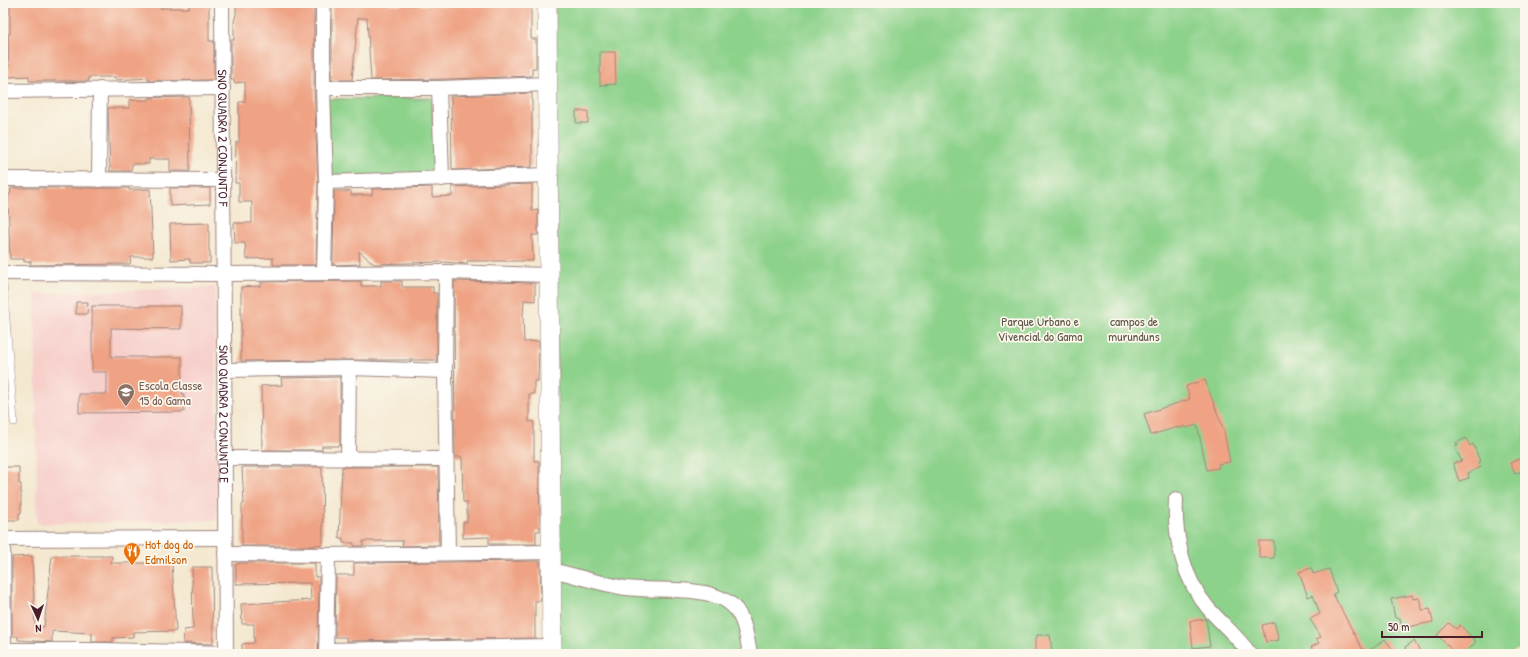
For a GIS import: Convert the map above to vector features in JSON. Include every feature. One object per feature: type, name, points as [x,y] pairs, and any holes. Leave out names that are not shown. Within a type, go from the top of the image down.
[{"type":"street","name":"SNO QUADRA 2 CONJUNTO F","points":[[222,3],[224,180],[223,274]]},
{"type":"street","points":[[323,3],[323,88],[326,182],[324,274]]},
{"type":"street","points":[[328,555],[326,652],[552,650],[548,275],[548,3]]},
{"type":"street","points":[[323,88],[439,88],[548,84]]},
{"type":"street","points":[[3,91],[223,88]]},
{"type":"street","points":[[439,88],[442,179]]},
{"type":"street","points":[[99,180],[100,89]]},
{"type":"street","points":[[326,182],[549,175]]},
{"type":"street","points":[[3,178],[224,180]]},
{"type":"street","points":[[3,273],[324,274],[446,272],[548,275]]},
{"type":"street","points":[[446,272],[445,371],[448,553]]},
{"type":"street","name":"SNO QUADRA 2 CONJUNTO E","points":[[223,274],[226,653]]},
{"type":"street","points":[[224,370],[349,368],[445,371]]},
{"type":"street","points":[[348,459],[349,368]]},
{"type":"street","points":[[224,458],[446,458]]},
{"type":"street","points":[[1176,499],[1175,514],[1178,543],[1185,567],[1193,585],[1207,607],[1250,654]]},
{"type":"street","points":[[225,538],[3,539],[4,652],[226,653]]},
{"type":"street","points":[[225,554],[328,555],[448,553],[552,561],[624,588],[638,590],[675,590],[704,593],[720,597],[729,602],[739,614],[750,654]]},
{"type":"lane","points":[[3,283],[14,422]]},
{"type":"shaded area","name":"Escola Classe 15 do Gama","points":[[215,287],[217,520],[37,524],[35,294]]},
{"type":"green space","name":"Parque Urbano e Vivencial do Gama","points":[[555,3],[1525,3],[1525,644],[1509,654],[559,654]]},
{"type":"green space","points":[[432,98],[435,177],[331,179],[327,99]]},
{"type":"building","points":[[10,3],[160,3],[160,8],[189,8],[189,3],[209,3],[209,41],[214,41],[214,80],[149,81],[149,78],[116,80],[116,77],[89,77],[89,81],[29,81],[29,76],[9,77],[8,34],[10,34]]},
{"type":"building","points":[[236,3],[314,3],[314,88],[318,182],[316,265],[273,265],[273,258],[246,259],[245,243],[235,243],[234,223],[252,223],[252,202],[239,202],[239,183],[235,183],[236,142],[239,142],[239,102],[245,102],[245,82],[234,83],[234,79],[231,80],[231,40],[234,40]]},
{"type":"building","points":[[332,3],[390,3],[390,5],[438,6],[491,5],[491,3],[531,3],[531,39],[536,39],[536,68],[532,68],[532,76],[371,80],[367,18],[358,18],[352,80],[332,80]]},
{"type":"building","points":[[600,52],[615,52],[616,84],[600,85]]},
{"type":"building","points":[[532,93],[532,167],[452,170],[451,96]]},
{"type":"building","points":[[189,97],[190,171],[170,171],[170,159],[149,159],[149,164],[132,164],[131,171],[110,171],[108,108],[129,108],[129,100]]},
{"type":"building","points":[[576,111],[588,111],[588,123],[576,123]]},
{"type":"building","points":[[532,184],[532,211],[538,210],[538,235],[532,235],[533,261],[467,261],[467,264],[443,262],[374,264],[359,251],[360,264],[333,265],[334,191],[351,191],[351,195],[372,195],[372,189],[432,187],[432,197],[452,196],[452,187]]},
{"type":"building","points":[[11,188],[150,189],[153,257],[131,257],[130,264],[30,265],[31,261],[24,262],[24,259],[10,259],[8,195],[10,195]]},
{"type":"building","points":[[170,188],[210,188],[210,204],[170,206]]},
{"type":"building","points":[[209,223],[210,263],[190,263],[190,259],[171,260],[170,224]]},
{"type":"building","points":[[361,281],[361,286],[381,286],[381,281],[402,281],[402,287],[433,287],[433,293],[437,293],[437,360],[241,361],[241,287],[261,286],[261,282]]},
{"type":"building","points":[[454,281],[535,283],[535,301],[524,300],[523,316],[524,342],[539,341],[538,381],[534,381],[534,394],[529,394],[529,422],[534,421],[534,461],[539,461],[540,531],[536,531],[536,544],[489,544],[489,537],[463,538],[463,522],[467,522],[467,502],[463,502],[462,457],[455,457]]},
{"type":"building","points":[[76,302],[88,302],[87,314],[76,314]]},
{"type":"building","points":[[92,306],[181,306],[181,329],[111,328],[111,357],[182,357],[182,394],[184,394],[184,412],[79,413],[79,394],[107,394],[107,372],[92,372]]},
{"type":"building","points":[[340,377],[340,446],[322,446],[322,450],[262,450],[261,386],[282,385],[281,378]]},
{"type":"building","points":[[1205,380],[1224,431],[1230,462],[1218,464],[1219,468],[1207,470],[1197,425],[1186,428],[1185,426],[1178,429],[1178,427],[1151,435],[1144,414],[1190,399],[1186,386]]},
{"type":"building","points":[[1466,438],[1470,446],[1473,444],[1481,467],[1468,473],[1469,478],[1459,481],[1453,463],[1462,461],[1454,447],[1458,446],[1456,443]]},
{"type":"building","points":[[1519,459],[1524,470],[1515,474],[1510,463]]},
{"type":"building","points":[[3,467],[19,467],[19,484],[21,484],[21,513],[19,513],[19,520],[3,520]]},
{"type":"building","points":[[242,467],[322,467],[323,545],[242,546],[242,504],[244,504]]},
{"type":"building","points":[[342,467],[438,467],[439,545],[402,546],[403,541],[363,541],[363,546],[354,546],[354,543],[343,543],[343,538],[339,538]]},
{"type":"building","points":[[1259,541],[1274,541],[1274,558],[1259,558]]},
{"type":"building","points":[[32,556],[35,627],[44,627],[52,556],[112,556],[111,563],[172,563],[176,631],[133,632],[133,637],[113,638],[113,642],[92,642],[92,633],[52,631],[52,642],[18,640],[18,636],[12,636],[12,557]]},
{"type":"building","points":[[540,561],[541,601],[535,601],[535,638],[346,641],[346,637],[335,637],[336,575],[354,575],[354,563]]},
{"type":"building","points":[[315,563],[315,577],[319,577],[318,654],[242,654],[242,644],[254,643],[254,624],[242,624],[241,604],[311,600],[310,583],[236,584],[236,564]]},
{"type":"building","points":[[192,567],[212,567],[213,644],[183,643],[184,630],[193,629]]},
{"type":"building","points":[[1311,568],[1313,574],[1329,569],[1337,592],[1333,594],[1365,654],[1315,654],[1311,647],[1319,643],[1316,639],[1321,637],[1310,619],[1320,614],[1313,595],[1308,597],[1299,572]]},
{"type":"building","points":[[1412,595],[1413,599],[1419,598],[1422,610],[1430,609],[1433,622],[1402,628],[1400,618],[1395,618],[1391,599]]},
{"type":"building","points":[[1206,619],[1210,646],[1193,648],[1190,621]]},
{"type":"building","points":[[1274,622],[1279,640],[1266,642],[1262,625]]},
{"type":"building","points":[[1449,623],[1456,629],[1460,625],[1476,642],[1464,654],[1456,654],[1437,635]]},
{"type":"building","points":[[1037,635],[1050,635],[1052,654],[1035,654],[1035,638],[1037,638]]},
{"type":"building","points":[[1385,639],[1396,654],[1365,654]]},
{"type":"building","points":[[1414,641],[1422,654],[1407,654],[1405,647]]},
{"type":"place","name":"Escola Classe 15 do Gama","points":[[126,407]]},
{"type":"place","name":"Hot dog do Edmilson","points":[[132,566]]},
{"type":"park label","name":"campos de murunduns","points":[[1134,328]]}]
